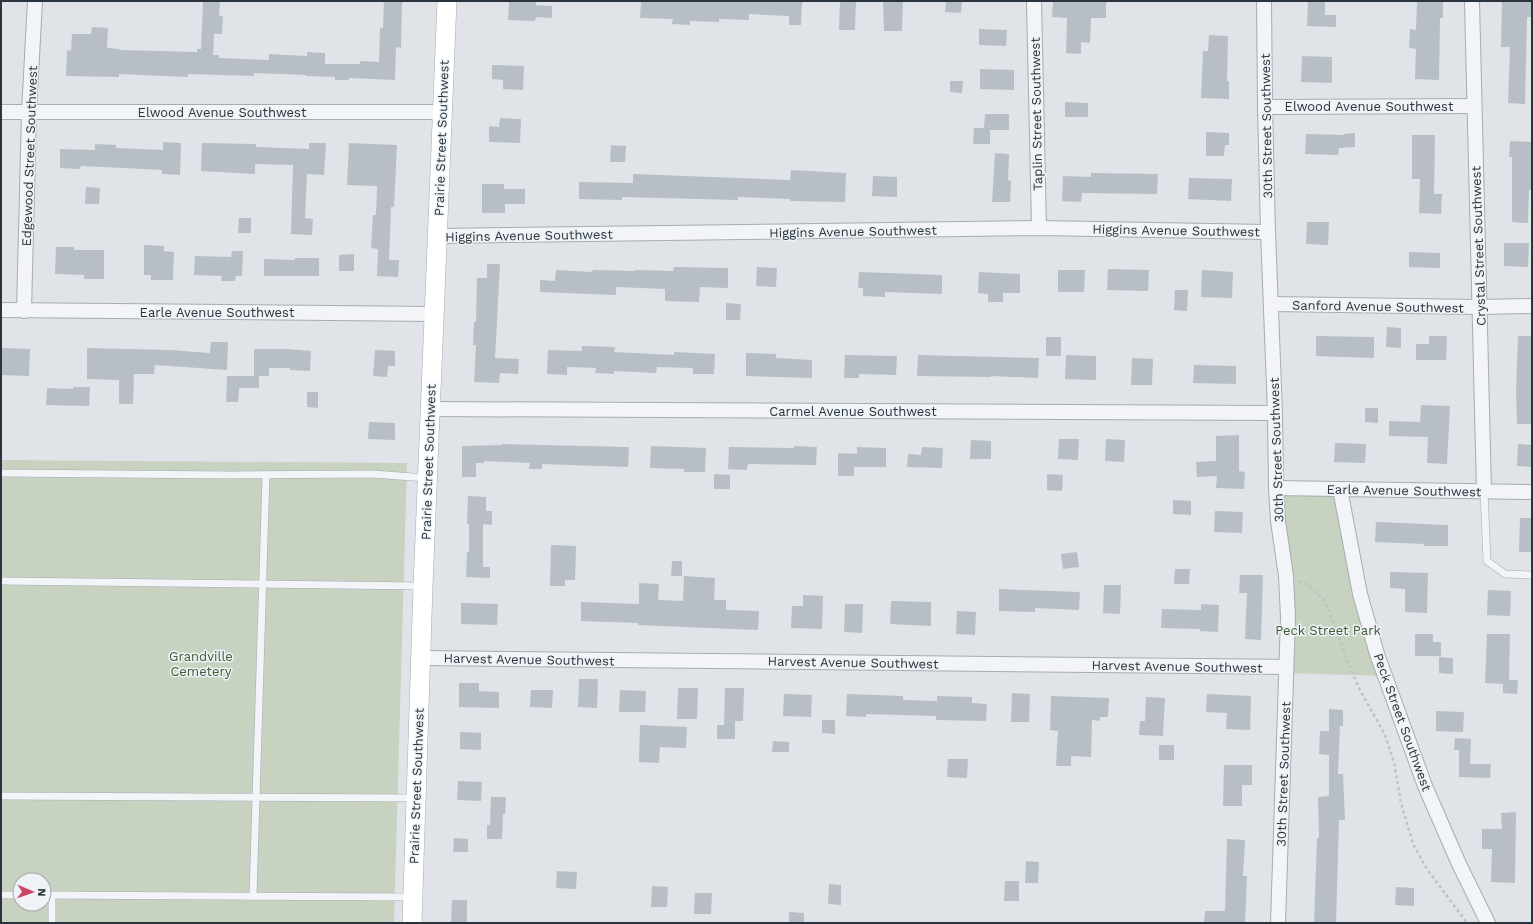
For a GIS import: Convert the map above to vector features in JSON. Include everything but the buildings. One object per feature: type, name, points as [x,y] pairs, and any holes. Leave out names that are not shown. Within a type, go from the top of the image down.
[{"type":"street","name":"Edgewood Street Southwest","points":[[24,311],[35,1]]},
{"type":"street","name":"Prairie Street Southwest","points":[[412,923],[427,478],[447,1]]},
{"type":"street","name":"Taplin Street Southwest","points":[[1034,1],[1039,228]]},
{"type":"street","name":"30th Street Southwest","points":[[1264,1],[1268,232],[1275,413],[1276,488],[1278,521],[1286,576],[1288,617],[1278,923]]},
{"type":"street","name":"Crystal Street Southwest","points":[[1472,1],[1484,491]]},
{"type":"street","name":"Elwood Avenue Southwest","points":[[1265,107],[1474,106]]},
{"type":"street","name":"Elwood Avenue Southwest","points":[[1,112],[442,112]]},
{"type":"street","name":"Higgins Avenue Southwest","points":[[437,236],[1039,228],[1268,232]]},
{"type":"street","name":"Sanford Avenue Southwest","points":[[1271,304],[1479,307],[1532,306]]},
{"type":"street","name":"Earle Avenue Southwest","points":[[1,310],[434,314]]},
{"type":"street","name":"Carmel Avenue Southwest","points":[[430,409],[1275,413]]},
{"type":"street","name":"Earle Avenue Southwest","points":[[1276,488],[1532,492]]},
{"type":"street","name":"Peck Street Southwest","points":[[1340,489],[1360,594],[1377,654],[1425,786],[1459,864],[1488,923]]},
{"type":"street","name":"Harvest Avenue Southwest","points":[[421,658],[1286,667]]},
{"type":"lane","points":[[1,473],[266,475],[372,474],[427,478]]},
{"type":"lane","points":[[253,896],[266,475]]},
{"type":"lane","points":[[1484,491],[1487,561],[1505,574],[1532,575]]},
{"type":"lane","points":[[1,581],[423,586]]},
{"type":"lane","points":[[1,796],[416,798]]},
{"type":"lane","points":[[1,895],[12,895]]},
{"type":"lane","points":[[52,895],[413,897]]},
{"type":"lane","points":[[52,912],[52,923]]},
{"type":"path","points":[[1286,576],[1306,584],[1324,600],[1360,690],[1385,735],[1394,762],[1401,803],[1412,844],[1427,869],[1467,923]]},
{"type":"green space","name":"Grandville Cemetery","points":[[1,460],[407,463],[394,923],[1,923]]},
{"type":"green space","name":"Peck Street Park","points":[[1276,488],[1340,489],[1385,676],[1286,673]]}]
